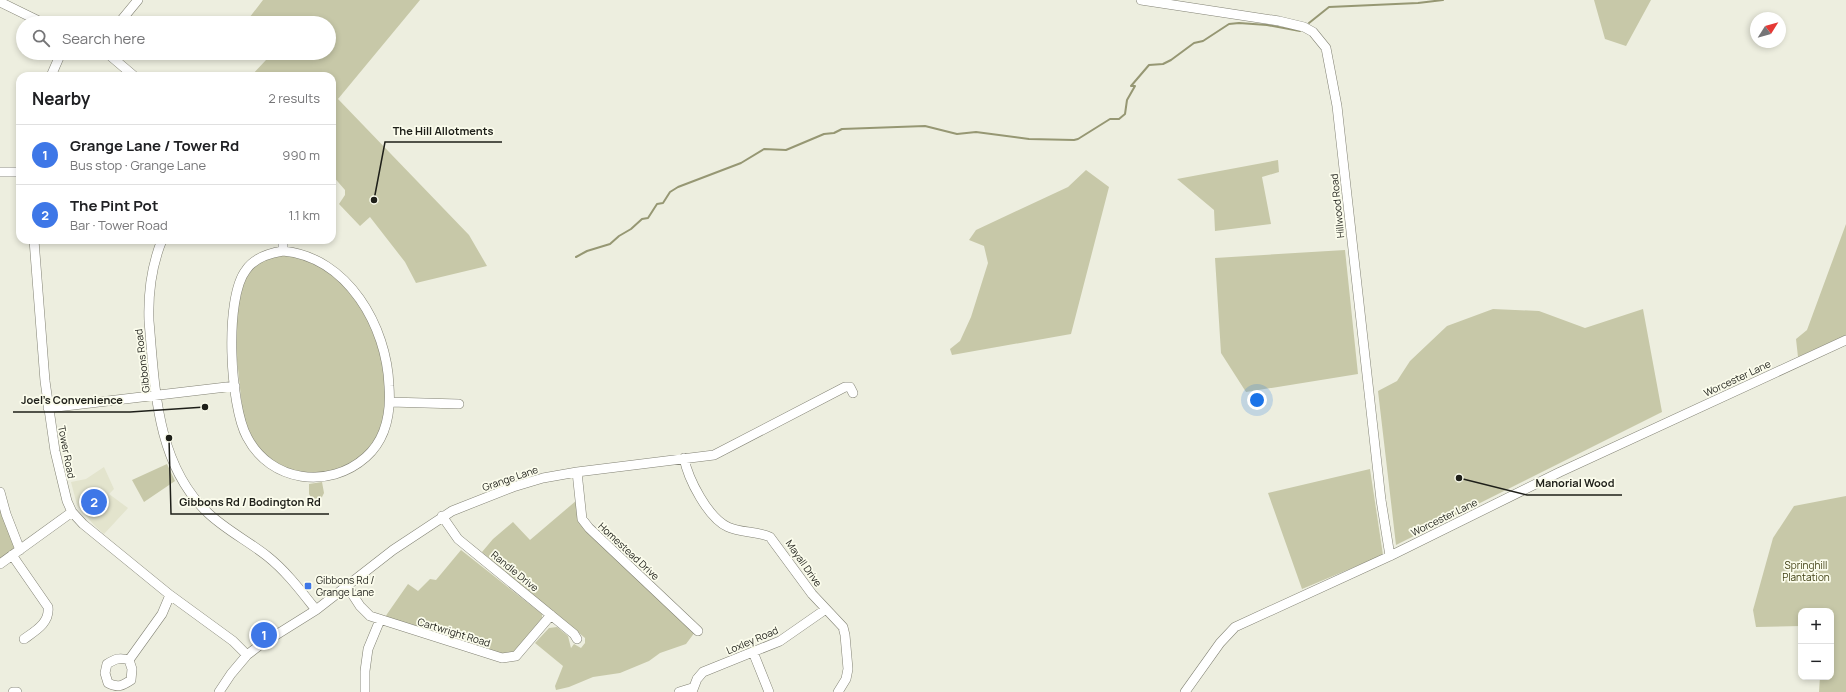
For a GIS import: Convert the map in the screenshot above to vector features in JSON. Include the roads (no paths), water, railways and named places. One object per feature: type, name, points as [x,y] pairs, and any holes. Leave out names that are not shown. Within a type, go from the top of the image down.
[{"type":"street","points":[[125,16],[138,0]]},
{"type":"street","name":"Hillwood Road","points":[[1141,0],[1279,21],[1304,27],[1318,36],[1326,48],[1337,106],[1380,492],[1390,556]]},
{"type":"street","points":[[0,2],[29,16]]},
{"type":"street","points":[[53,72],[58,60]]},
{"type":"street","points":[[115,60],[129,72]]},
{"type":"street","points":[[0,172],[16,172]]},
{"type":"street","name":"Tower Road","points":[[34,244],[38,311],[48,408],[55,451],[67,501],[72,512],[88,528],[170,595],[233,640],[247,655]]},
{"type":"street","name":"Gibbons Road","points":[[160,244],[152,266],[148,306],[157,396],[166,447],[180,478],[191,494],[213,517],[263,553],[282,569],[316,610]]},
{"type":"street","points":[[283,244],[283,251]]},
{"type":"street","points":[[283,251],[301,254],[316,260],[338,275],[357,296],[373,320],[382,342],[389,374],[390,402],[388,416],[380,440],[369,454],[358,464],[335,475],[305,477],[280,470],[265,459],[254,448],[246,436],[241,420],[235,386],[232,337],[234,303],[240,280],[246,269],[254,262],[274,252],[283,251]]},
{"type":"street","name":"Worcester Lane","points":[[1185,692],[1220,643],[1235,627],[1390,556],[1560,472],[1846,340]]},
{"type":"street","points":[[48,408],[235,386]]},
{"type":"street","name":"Grange Lane","points":[[219,692],[231,674],[247,655],[273,635],[316,610],[393,550],[442,516],[452,511],[513,487],[543,478],[576,472],[684,458],[714,456],[845,387],[850,387],[853,392]]},
{"type":"street","points":[[390,402],[458,404]]},
{"type":"street","name":"Mayall Drive","points":[[684,458],[687,471],[709,511],[729,527],[764,534],[770,537],[812,594],[843,627],[846,635],[848,669],[846,679],[838,692]]},
{"type":"street","name":"Homestead Drive","points":[[576,472],[582,519],[589,528],[698,631]]},
{"type":"street","points":[[0,492],[6,514],[20,550]]},
{"type":"street","points":[[0,564],[72,512]]},
{"type":"street","name":"Randle Drive","points":[[442,516],[458,539],[574,634],[577,640]]},
{"type":"street","points":[[12,555],[48,607],[49,613],[41,626],[24,639]]},
{"type":"street","name":"Cartwright Road","points":[[347,586],[360,606],[370,616],[502,658],[510,658],[519,653],[551,615]]},
{"type":"street","points":[[129,660],[162,614],[170,595]]},
{"type":"street","name":"Loxley Road","points":[[692,690],[697,679],[703,672],[780,641],[826,609]]},
{"type":"street","points":[[365,692],[365,671],[368,649],[380,620]]},
{"type":"street","points":[[753,652],[767,692]]},
{"type":"street","points":[[679,692],[692,690]]},
{"type":"street","points":[[13,692],[17,692]]},
{"type":"waterway","points":[[1309,23],[1329,7],[1418,3],[1443,0]]},
{"type":"waterway","points":[[576,257],[587,251],[610,244],[642,219],[648,218],[657,204],[663,203],[670,192],[678,187],[741,163],[764,149],[786,150],[824,134],[834,133],[842,129],[925,126],[957,134],[976,132],[1029,139],[1074,140],[1110,119],[1119,119],[1125,114],[1127,100],[1135,86],[1131,86],[1149,65],[1163,64],[1171,60],[1194,43],[1203,41],[1229,24],[1239,23],[1267,25],[1300,31]]},
{"type":"place","name":"The Hill Allotments","points":[[374,200]]},
{"type":"place","name":"Joel's Convenience","points":[[205,407]]},
{"type":"place","name":"Gibbons Rd / Bodington Rd","points":[[169,438]]},
{"type":"place","name":"Manorial Wood","points":[[1459,478]]},
{"type":"place","name":"The Pint Pot","points":[[94,502]]},
{"type":"place","name":"Gibbons Rd / Grange Lane","points":[[308,586]]},
{"type":"place","name":"Grange Lane / Tower Rd","points":[[264,635]]},
{"type":"park label","name":"Springhill Plantation","points":[[1806,570]]}]
